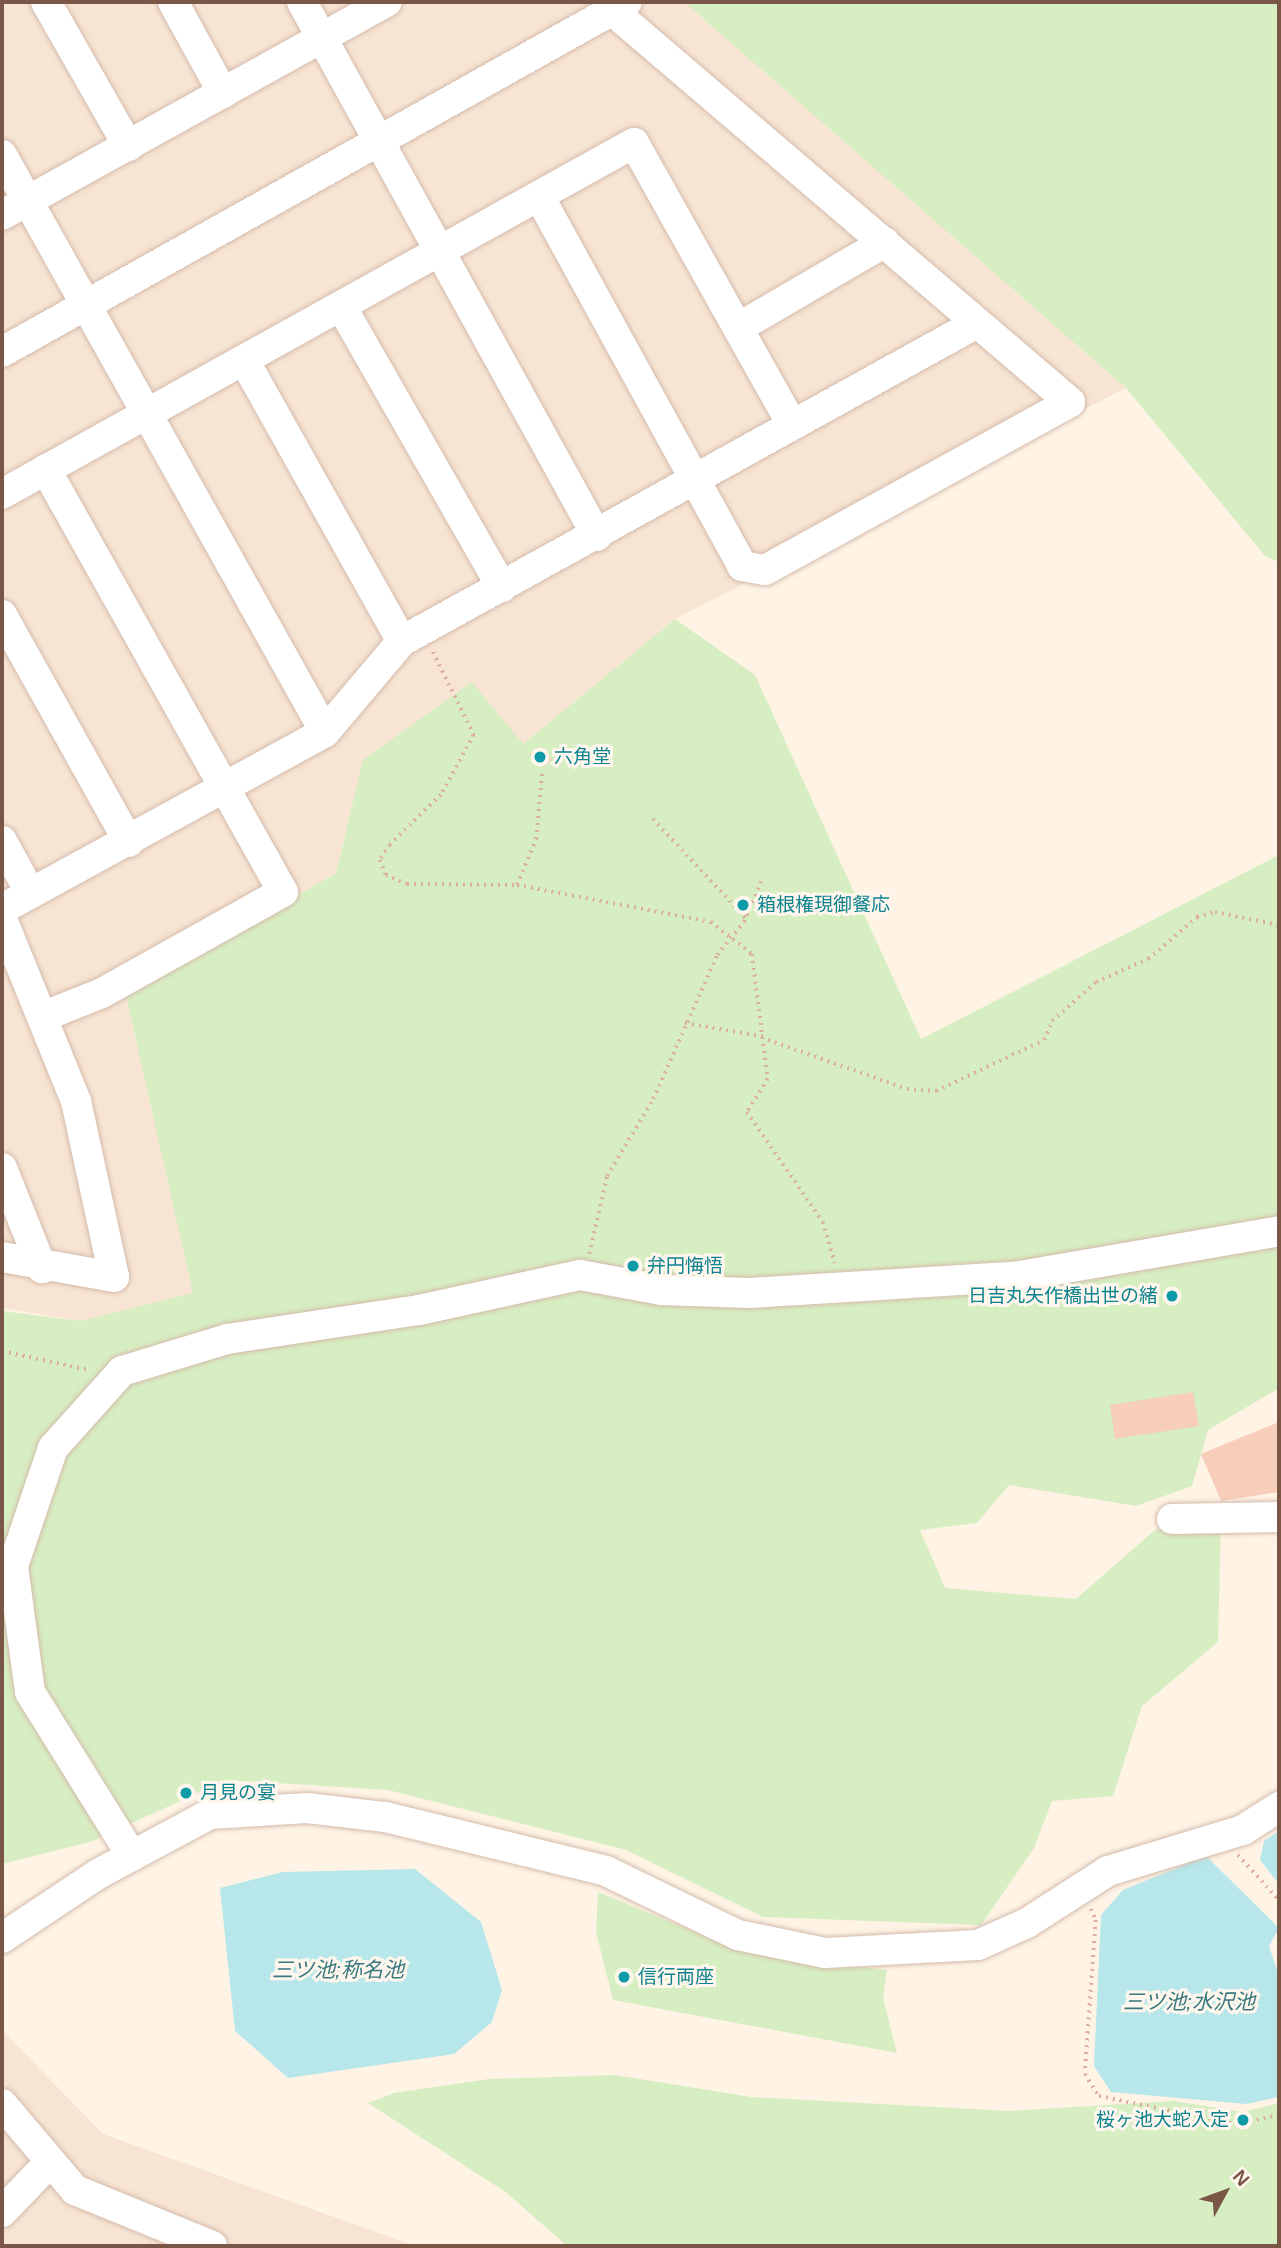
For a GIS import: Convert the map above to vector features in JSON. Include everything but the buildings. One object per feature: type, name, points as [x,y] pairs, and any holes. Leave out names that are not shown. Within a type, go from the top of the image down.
[{"type":"street","points":[[47,2],[128,146]]},
{"type":"street","points":[[173,2],[223,93]]},
{"type":"street","points":[[302,2],[597,536]]},
{"type":"street","points":[[15,208],[387,2]]},
{"type":"street","points":[[2,352],[380,144],[620,7],[1070,402],[765,570],[742,566],[539,196]]},
{"type":"street","points":[[2,494],[634,143],[792,425]]},
{"type":"street","points":[[2,155],[15,208],[85,305],[325,732]]},
{"type":"street","points":[[738,328],[885,242]]},
{"type":"street","points":[[341,306],[502,587]]},
{"type":"street","points":[[2,909],[129,842],[325,732],[411,636],[597,536],[977,323]]},
{"type":"street","points":[[244,360],[411,636]]},
{"type":"street","points":[[42,1017],[102,993],[283,892],[46,469]]},
{"type":"street","points":[[2,615],[129,842]]},
{"type":"street","points":[[2,841],[32,894]]},
{"type":"street","points":[[2,919],[76,1101],[114,1277],[42,1268],[2,1257]]},
{"type":"street","points":[[2,1168],[42,1268]]},
{"type":"street","points":[[132,1856],[30,1692],[13,1566],[53,1448],[122,1371],[227,1339],[419,1310],[580,1275],[690,1293],[1025,1275],[1279,1231]]},
{"type":"street","points":[[1172,1519],[1279,1517]]},
{"type":"street","points":[[2,1938],[98,1874],[210,1814],[307,1808],[385,1817],[606,1871],[738,1935],[825,1953],[978,1945],[1145,1857],[1243,1830],[1279,1807]]},
{"type":"street","points":[[2,2104],[48,2164],[75,2190],[212,2246]]},
{"type":"street","points":[[2,2212],[48,2164]]},
{"type":"path","points":[[411,636],[474,735],[441,795],[380,860],[386,875],[407,884],[517,885],[711,922],[752,954],[758,969],[768,1079],[747,1112],[823,1222],[842,1285]]},
{"type":"path","points":[[517,885],[536,839],[542,770]]},
{"type":"path","points":[[653,819],[746,918]]},
{"type":"path","points":[[580,1275],[607,1176],[642,1121],[717,955],[746,918],[761,881]]},
{"type":"path","points":[[685,1023],[766,1039],[906,1089],[936,1091],[1044,1040],[1052,1021],[1096,982],[1148,959],[1197,917],[1215,912],[1279,925]]},
{"type":"path","points":[[2,1352],[73,1363],[113,1382]]},
{"type":"path","points":[[1221,1836],[1279,1900]]},
{"type":"path","points":[[1081,1889],[1096,1920],[1085,2074],[1099,2096],[1236,2124],[1279,2115]]},
{"type":"shaded area","points":[[2,2],[684,2],[1126,388],[675,619],[523,744],[363,760],[336,873],[126,996],[194,1293],[81,1321],[2,1308]]},
{"type":"shaded area","points":[[2,2030],[103,2134],[415,2246],[2,2246]]},
{"type":"green space","points":[[684,2],[1279,2],[1279,562],[1265,556],[1126,388]]},
{"type":"green space","points":[[675,619],[755,675],[921,1039],[1279,855],[1279,1388],[1208,1430],[1192,1486],[1136,1506],[1009,1485],[977,1523],[920,1530],[945,1588],[1076,1599],[1156,1529],[1221,1521],[1218,1642],[1142,1706],[1113,1796],[1052,1801],[1034,1848],[981,1925],[763,1917],[626,1850],[388,1790],[226,1780],[93,1841],[2,1864],[2,1311],[81,1321],[193,1293],[126,996],[336,873],[363,760],[472,682],[523,744]]},
{"type":"green space","points":[[598,1892],[743,1952],[887,1970],[883,1997],[897,2053],[613,2000],[596,1932]]},
{"type":"green space","points":[[615,2075],[751,2097],[1009,2111],[1174,2101],[1242,2112],[1279,2103],[1279,2246],[567,2246],[507,2193],[368,2103],[394,2093],[489,2079]]},
{"type":"water","points":[[1279,1831],[1279,1884],[1260,1860],[1264,1841]]},
{"type":"water","name":"三ツ池;水沢池","points":[[1206,1856],[1279,1928],[1269,1946],[1279,1976],[1279,2097],[1246,2104],[1111,2092],[1094,2066],[1101,1915],[1123,1890]]},
{"type":"water","name":"三ツ池;称名池","points":[[415,1869],[481,1922],[502,1990],[492,2022],[454,2054],[288,2078],[235,2031],[220,1888],[283,1872]]},
{"type":"place","name":"六角堂","points":[[540,757]]},
{"type":"place","name":"箱根権現御餐応","points":[[743,905]]},
{"type":"place","name":"弁円悔悟","points":[[633,1266]]},
{"type":"place","name":"日吉丸矢作橋出世の緒","points":[[1172,1296]]},
{"type":"place","name":"月見の宴","points":[[186,1793]]},
{"type":"place","name":"信行両座","points":[[624,1977]]},
{"type":"place","name":"桜ヶ池大蛇入定","points":[[1243,2120]]}]
